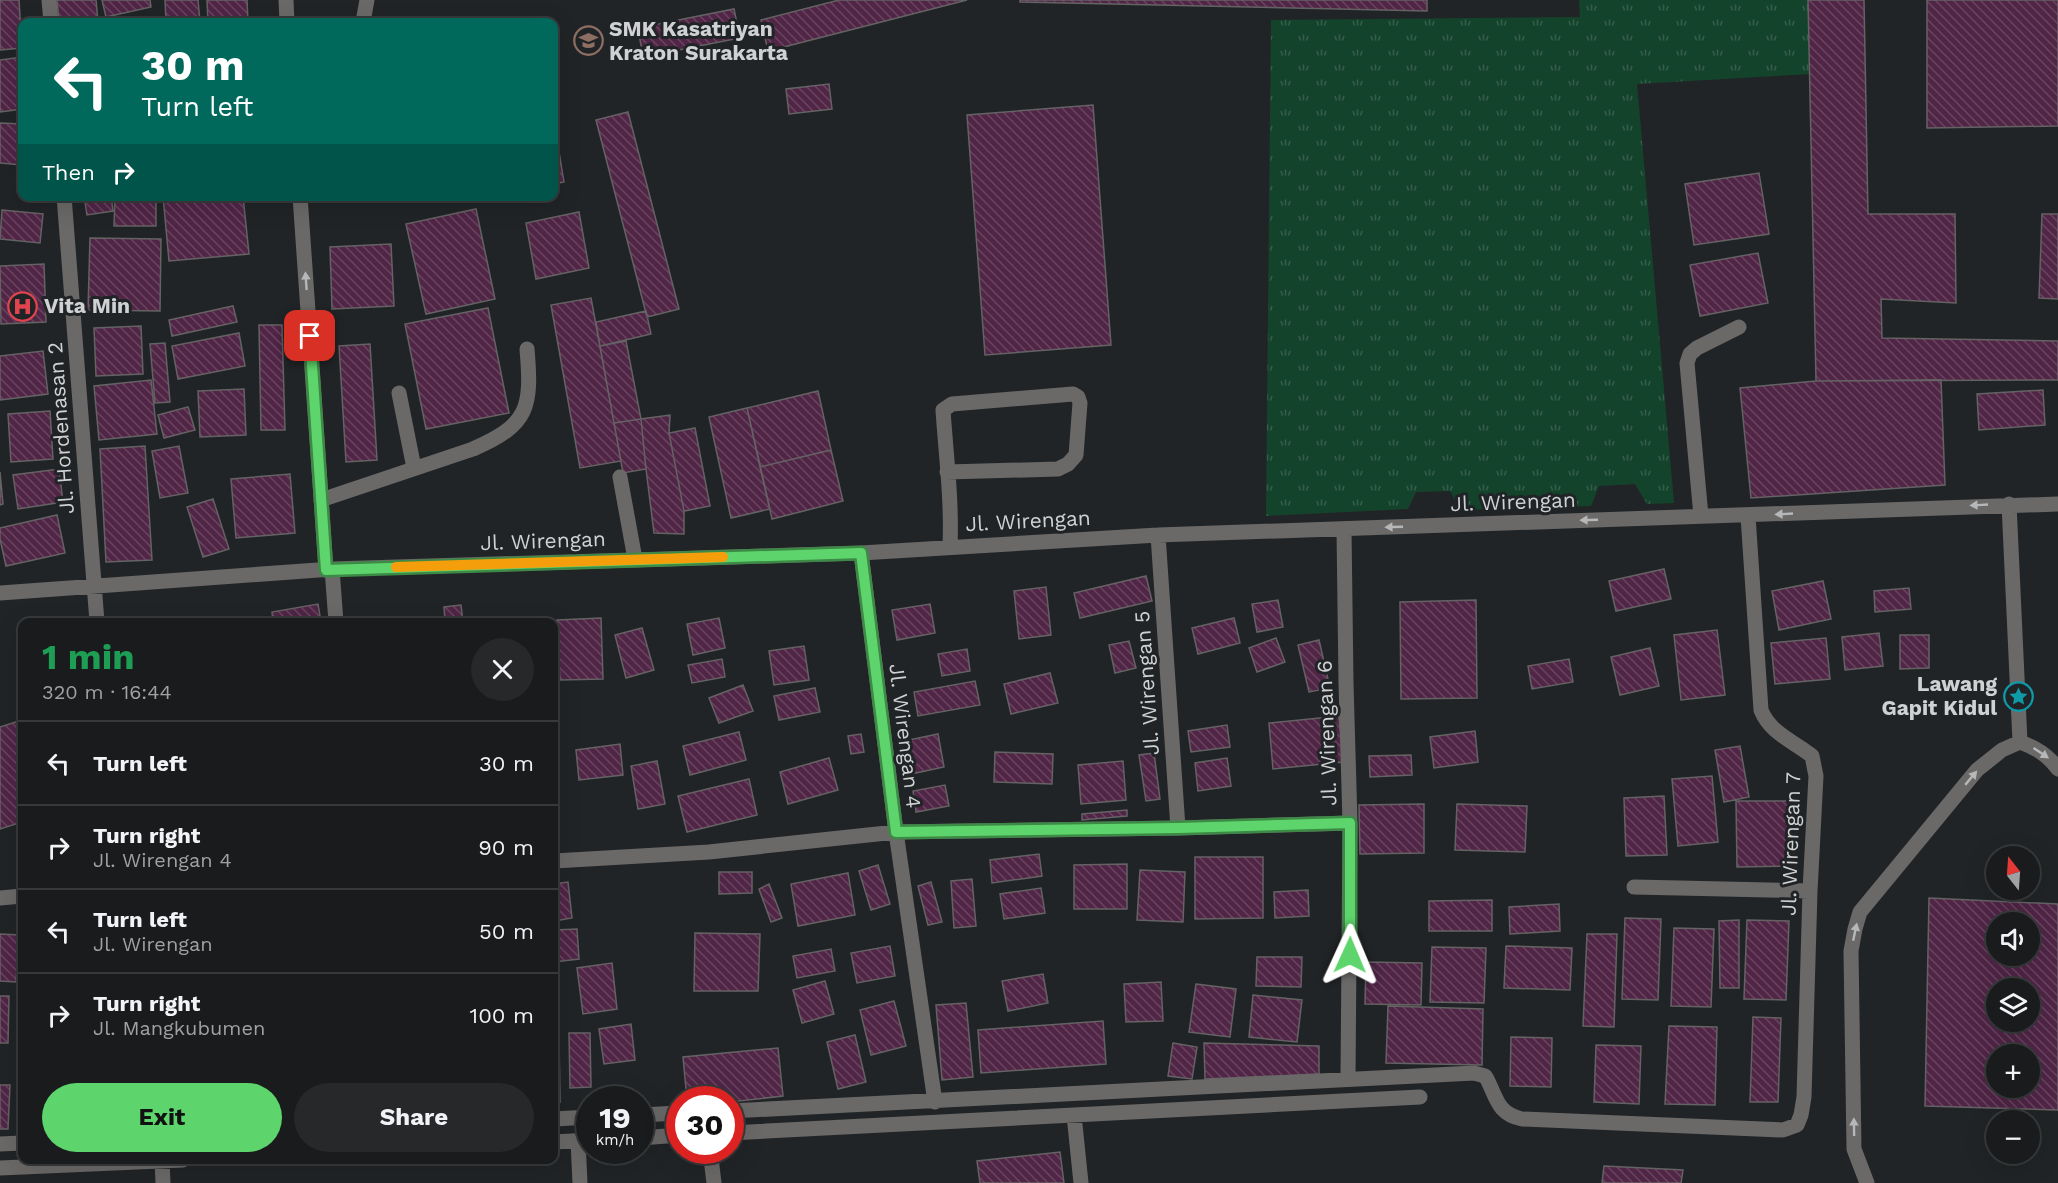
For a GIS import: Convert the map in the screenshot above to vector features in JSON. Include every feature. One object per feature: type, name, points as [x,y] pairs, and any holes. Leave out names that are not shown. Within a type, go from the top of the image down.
[{"type":"street","points":[[50,0],[51,18]]},
{"type":"street","points":[[286,0],[287,18]]},
{"type":"street","points":[[364,18],[367,0]]},
{"type":"street","name":"Jl. Hordenasan 2","points":[[64,201],[97,618]]},
{"type":"street","points":[[300,201],[321,500],[335,618]]},
{"type":"street","points":[[1701,516],[1688,363],[1690,354],[1697,348],[1739,327]]},
{"type":"street","points":[[321,500],[497,439],[513,427],[529,394],[527,349]]},
{"type":"street","points":[[399,393],[414,468]]},
{"type":"street","points":[[947,472],[1058,469],[1068,464],[1076,455],[1080,403],[1078,397],[1073,394],[948,405],[943,410],[947,472],[951,514],[950,546]]},
{"type":"street","points":[[620,477],[635,560]]},
{"type":"street","points":[[2009,504],[2020,742]]},
{"type":"street","name":"Jl. Wirengan","points":[[0,592],[329,569],[861,553],[1158,535],[2058,504]]},
{"type":"street","name":"Jl. Wirengan 7","points":[[1348,1079],[1479,1073],[1488,1079],[1503,1111],[1507,1115],[1522,1119],[1783,1130],[1797,1125],[1804,1097],[1815,763],[1812,756],[1773,729],[1761,710],[1748,516]]},
{"type":"street","name":"Jl. Wirengan 6","points":[[1344,529],[1350,823],[1348,1079]]},
{"type":"street","name":"Jl. Wirengan 5","points":[[1158,535],[1178,828]]},
{"type":"street","name":"Jl. Wirengan 4","points":[[861,553],[896,832],[935,1102]]},
{"type":"street","points":[[1867,1183],[1854,1149],[1851,951],[1860,912],[1977,770],[2002,750],[2020,742],[2047,756],[2058,769]]},
{"type":"street","points":[[558,861],[709,852],[896,832],[1350,823]]},
{"type":"street","points":[[1634,887],[1810,891]]},
{"type":"street","points":[[0,898],[18,896]]},
{"type":"street","points":[[744,1110],[1348,1079]]},
{"type":"street","points":[[744,1132],[1420,1097]]},
{"type":"street","points":[[1074,1115],[1081,1183]]},
{"type":"street","points":[[558,1119],[576,1118]]},
{"type":"street","points":[[558,1142],[576,1141]]},
{"type":"street","points":[[0,1144],[18,1143]]},
{"type":"street","points":[[0,1168],[93,1164]]},
{"type":"street","points":[[162,1164],[163,1183]]},
{"type":"street","points":[[580,1183],[582,1164]]},
{"type":"street","points":[[712,1164],[714,1183]]},
{"type":"green space","points":[[1579,0],[1808,0],[1810,74],[1637,84],[1674,503],[1647,504],[1635,484],[1599,486],[1591,506],[1461,510],[1450,491],[1416,492],[1408,509],[1266,516],[1271,20],[1580,17]]},
{"type":"building","points":[[0,0],[19,0],[18,48],[0,50]]},
{"type":"building","points":[[57,0],[96,0],[98,18],[59,18]]},
{"type":"building","points":[[102,0],[150,0],[151,7],[106,17]]},
{"type":"building","points":[[165,0],[198,0],[200,18],[166,18]]},
{"type":"building","points":[[207,0],[247,0],[248,18],[208,18]]},
{"type":"building","points":[[839,0],[967,0],[768,51],[761,20]]},
{"type":"building","points":[[1020,0],[1427,0],[1427,11],[1020,2]]},
{"type":"building","points":[[1808,0],[1864,0],[1868,214],[1955,214],[1956,303],[1881,299],[1882,338],[2058,341],[2058,380],[1816,381]]},
{"type":"building","points":[[1927,0],[2058,0],[2058,126],[1927,128]]},
{"type":"building","points":[[734,9],[740,38],[643,57],[638,28]]},
{"type":"building","points":[[18,58],[18,110],[0,112],[0,60]]},
{"type":"building","points":[[829,84],[832,109],[789,114],[786,89]]},
{"type":"building","points":[[1093,105],[1111,345],[985,355],[967,115]]},
{"type":"building","points":[[628,112],[679,309],[647,317],[596,120]]},
{"type":"building","points":[[0,123],[18,124],[18,165],[0,163]]},
{"type":"building","points":[[558,146],[564,182],[558,183]]},
{"type":"building","points":[[1759,173],[1769,234],[1694,245],[1685,184]]},
{"type":"building","points":[[85,201],[112,201],[113,211],[87,215]]},
{"type":"building","points":[[115,201],[156,201],[156,226],[114,226]]},
{"type":"building","points":[[163,201],[244,201],[249,254],[169,261]]},
{"type":"building","points":[[476,209],[495,299],[426,314],[406,224]]},
{"type":"building","points":[[2,210],[43,214],[40,243],[0,239]]},
{"type":"building","points":[[579,212],[589,268],[536,279],[526,223]]},
{"type":"building","points":[[2042,214],[2058,214],[2058,299],[2039,298]]},
{"type":"building","points":[[90,238],[161,239],[160,311],[88,310]]},
{"type":"building","points":[[391,244],[394,306],[332,309],[330,247]]},
{"type":"building","points":[[1758,253],[1768,303],[1700,316],[1690,265]]},
{"type":"building","name":"Vita Min","points":[[44,264],[46,322],[1,324],[0,266]]},
{"type":"building","points":[[591,298],[621,461],[580,468],[551,305]]},
{"type":"building","points":[[233,306],[237,322],[172,336],[169,320]]},
{"type":"building","points":[[488,308],[509,413],[426,429],[405,324]]},
{"type":"building","points":[[646,311],[651,334],[600,346],[596,322]]},
{"type":"building","points":[[259,325],[282,325],[285,430],[261,430]]},
{"type":"building","points":[[141,326],[143,374],[96,376],[94,328]]},
{"type":"building","points":[[239,333],[245,366],[178,379],[172,346]]},
{"type":"building","points":[[626,341],[641,419],[614,423],[600,346]]},
{"type":"building","points":[[165,343],[170,402],[155,403],[150,344]]},
{"type":"building","points":[[370,344],[377,460],[346,462],[339,346]]},
{"type":"building","points":[[43,351],[48,394],[0,400],[0,356]]},
{"type":"building","points":[[151,380],[157,434],[99,440],[94,386]]},
{"type":"building","points":[[1941,380],[1945,485],[1751,498],[1740,388],[1816,381]]},
{"type":"building","points":[[244,389],[246,435],[200,437],[198,391]]},
{"type":"building","points":[[2043,390],[2045,425],[1979,430],[1977,394]]},
{"type":"building","points":[[818,391],[831,450],[760,467],[747,408]]},
{"type":"building","points":[[188,407],[195,430],[164,438],[158,415]]},
{"type":"building","points":[[747,408],[770,509],[731,518],[709,417]]},
{"type":"building","points":[[50,411],[53,459],[11,462],[8,414]]},
{"type":"building","points":[[670,415],[669,433],[684,511],[684,534],[654,533],[646,469],[641,419]]},
{"type":"building","points":[[641,419],[646,469],[623,473],[614,423]]},
{"type":"building","points":[[695,428],[710,506],[684,511],[669,433]]},
{"type":"building","points":[[145,446],[152,560],[106,562],[100,449]]},
{"type":"building","points":[[179,446],[188,493],[160,498],[152,451]]},
{"type":"building","points":[[831,450],[843,501],[772,519],[760,467]]},
{"type":"building","points":[[59,469],[63,502],[18,509],[13,475]]},
{"type":"building","points":[[0,472],[3,504],[0,505]]},
{"type":"building","points":[[290,474],[295,533],[236,538],[231,479]]},
{"type":"building","points":[[213,499],[229,549],[203,557],[187,507]]},
{"type":"building","points":[[57,515],[65,553],[6,566],[0,528]]},
{"type":"building","points":[[1664,569],[1671,599],[1616,611],[1609,581]]},
{"type":"building","points":[[1146,576],[1152,601],[1080,618],[1074,593]]},
{"type":"building","points":[[1823,581],[1831,619],[1779,630],[1772,591]]},
{"type":"building","points":[[1046,587],[1051,635],[1019,639],[1014,591]]},
{"type":"building","points":[[1909,588],[1911,609],[1875,612],[1874,591]]},
{"type":"building","points":[[1278,600],[1283,627],[1257,632],[1252,604]]},
{"type":"building","points":[[1476,600],[1477,698],[1401,699],[1400,602]]},
{"type":"building","points":[[318,604],[320,618],[273,618],[272,612]]},
{"type":"building","points":[[930,604],[935,633],[897,640],[892,610]]},
{"type":"building","points":[[461,605],[463,618],[445,618],[444,607]]},
{"type":"building","points":[[601,618],[603,679],[560,680],[558,620]]},
{"type":"building","points":[[719,618],[725,648],[693,655],[687,624]]},
{"type":"building","points":[[1234,618],[1240,643],[1198,654],[1192,628]]},
{"type":"building","points":[[642,628],[654,670],[626,678],[615,635]]},
{"type":"building","points":[[1717,630],[1725,695],[1681,700],[1674,635]]},
{"type":"building","points":[[1879,633],[1883,666],[1845,670],[1842,637]]},
{"type":"building","points":[[1900,635],[1929,635],[1929,668],[1900,669]]},
{"type":"building","points":[[1276,638],[1285,662],[1257,672],[1249,648]]},
{"type":"building","points":[[1826,638],[1830,679],[1775,684],[1771,643]]},
{"type":"building","points":[[1319,640],[1330,688],[1309,692],[1298,645]]},
{"type":"building","points":[[1129,641],[1136,668],[1115,673],[1109,645]]},
{"type":"building","points":[[804,646],[809,680],[774,685],[769,651]]},
{"type":"building","points":[[1650,648],[1659,686],[1620,695],[1611,657]]},
{"type":"building","points":[[967,649],[970,671],[942,676],[938,654]]},
{"type":"building","points":[[722,659],[725,677],[692,683],[688,665]]},
{"type":"building","points":[[1569,659],[1573,682],[1532,689],[1528,666]]},
{"type":"building","points":[[1050,673],[1058,703],[1011,714],[1004,684]]},
{"type":"building","points":[[975,681],[980,705],[918,716],[914,692]]},
{"type":"building","points":[[743,685],[753,711],[719,723],[709,698]]},
{"type":"building","points":[[815,688],[820,712],[779,720],[774,696]]},
{"type":"building","points":[[1339,716],[1343,762],[1273,769],[1269,723]]},
{"type":"building","points":[[18,721],[18,823],[0,829],[0,727]]},
{"type":"building","points":[[1227,725],[1230,747],[1191,752],[1188,731]]},
{"type":"building","points":[[1475,731],[1478,762],[1434,768],[1430,737]]},
{"type":"building","points":[[739,732],[746,760],[690,775],[683,746]]},
{"type":"building","points":[[861,734],[864,752],[851,754],[848,736]]},
{"type":"building","points":[[938,734],[944,767],[911,774],[904,741]]},
{"type":"building","points":[[620,744],[623,775],[579,780],[576,750]]},
{"type":"building","points":[[1740,746],[1749,797],[1724,802],[1715,750]]},
{"type":"building","points":[[995,752],[1053,754],[1052,784],[994,782]]},
{"type":"building","points":[[1154,753],[1160,799],[1146,801],[1139,755]]},
{"type":"building","points":[[1411,755],[1412,775],[1370,777],[1369,756]]},
{"type":"building","points":[[829,758],[838,790],[788,804],[780,772]]},
{"type":"building","points":[[1227,758],[1231,786],[1198,791],[1195,763]]},
{"type":"building","points":[[657,761],[665,804],[638,809],[631,766]]},
{"type":"building","points":[[1123,761],[1126,800],[1081,804],[1078,765]]},
{"type":"building","points":[[1712,776],[1718,842],[1678,846],[1672,779]]},
{"type":"building","points":[[749,779],[757,815],[687,832],[678,796]]},
{"type":"building","points":[[945,785],[949,806],[916,812],[913,791]]},
{"type":"building","points":[[1664,796],[1667,855],[1626,856],[1624,798]]},
{"type":"building","points":[[1736,801],[1794,801],[1794,866],[1737,867]]},
{"type":"building","points":[[1424,804],[1424,853],[1360,854],[1359,805]]},
{"type":"building","points":[[1457,804],[1527,806],[1525,852],[1455,850]]},
{"type":"building","points":[[1127,810],[1127,816],[1082,820],[1082,814]]},
{"type":"building","points":[[1039,854],[1042,876],[992,883],[990,860]]},
{"type":"building","points":[[1195,857],[1263,857],[1263,918],[1195,919]]},
{"type":"building","points":[[1127,864],[1127,909],[1074,909],[1074,865]]},
{"type":"building","points":[[878,865],[890,904],[871,910],[859,871]]},
{"type":"building","points":[[1140,870],[1185,872],[1183,922],[1137,920]]},
{"type":"building","points":[[719,872],[752,872],[752,893],[719,894]]},
{"type":"building","points":[[848,873],[855,915],[798,926],[791,884]]},
{"type":"building","points":[[972,879],[976,926],[954,928],[951,881]]},
{"type":"building","points":[[568,882],[572,918],[558,920],[558,883]]},
{"type":"building","points":[[931,882],[942,922],[928,925],[918,886]]},
{"type":"building","points":[[769,884],[782,918],[771,922],[759,889]]},
{"type":"building","points":[[1041,888],[1045,913],[1004,919],[1000,894]]},
{"type":"building","points":[[1308,890],[1309,916],[1275,918],[1274,892]]},
{"type":"building","points":[[1929,898],[2058,904],[2058,1110],[1925,1106]]},
{"type":"building","points":[[1492,900],[1492,931],[1429,931],[1429,901]]},
{"type":"building","points":[[1559,904],[1560,931],[1510,934],[1509,907]]},
{"type":"building","points":[[1625,918],[1661,919],[1658,1000],[1622,999]]},
{"type":"building","points":[[1739,920],[1739,988],[1720,988],[1719,921]]},
{"type":"building","points":[[1747,920],[1789,921],[1786,1000],[1744,999]]},
{"type":"building","points":[[1674,928],[1714,929],[1711,1007],[1671,1006]]},
{"type":"building","points":[[577,929],[579,959],[558,962],[558,930]]},
{"type":"building","points":[[695,933],[760,934],[758,991],[694,991]]},
{"type":"building","points":[[0,934],[18,935],[16,982],[0,981]]},
{"type":"building","points":[[1587,934],[1617,934],[1614,1027],[1583,1026]]},
{"type":"building","points":[[890,946],[895,976],[857,983],[851,953]]},
{"type":"building","points":[[1506,946],[1572,948],[1570,990],[1504,988]]},
{"type":"building","points":[[1432,947],[1486,948],[1484,1003],[1430,1002]]},
{"type":"building","points":[[831,949],[835,971],[797,978],[793,956]]},
{"type":"building","points":[[1257,957],[1302,957],[1301,987],[1256,986]]},
{"type":"building","points":[[1366,962],[1422,963],[1421,1005],[1365,1004]]},
{"type":"building","points":[[612,963],[617,1009],[583,1014],[577,968]]},
{"type":"building","points":[[1043,974],[1048,1003],[1008,1011],[1002,981]]},
{"type":"building","points":[[825,981],[834,1014],[802,1023],[793,990]]},
{"type":"building","points":[[1161,982],[1163,1021],[1126,1022],[1124,984]]},
{"type":"building","points":[[1196,984],[1236,989],[1230,1037],[1189,1032]]},
{"type":"building","points":[[1253,995],[1302,1000],[1297,1042],[1249,1037]]},
{"type":"building","points":[[0,996],[9,996],[8,1043],[0,1043]]},
{"type":"building","points":[[894,1001],[906,1046],[871,1055],[860,1010]]},
{"type":"building","points":[[966,1003],[973,1077],[942,1080],[936,1005]]},
{"type":"building","points":[[1388,1006],[1483,1009],[1482,1065],[1386,1063]]},
{"type":"building","points":[[1753,1017],[1781,1018],[1778,1102],[1750,1102]]},
{"type":"building","points":[[1103,1021],[1106,1064],[981,1073],[978,1030]]},
{"type":"building","points":[[631,1024],[635,1060],[604,1064],[599,1029]]},
{"type":"building","points":[[1669,1026],[1717,1027],[1715,1105],[1665,1104]]},
{"type":"building","points":[[569,1033],[590,1033],[591,1086],[570,1088]]},
{"type":"building","points":[[855,1035],[866,1082],[838,1089],[827,1042]]},
{"type":"building","points":[[558,1037],[559,1037],[560,1102],[558,1102]]},
{"type":"building","points":[[1511,1037],[1552,1038],[1551,1087],[1510,1086]]},
{"type":"building","points":[[1173,1043],[1197,1047],[1192,1079],[1168,1076]]},
{"type":"building","points":[[1204,1043],[1319,1046],[1319,1074],[1205,1079]]},
{"type":"building","points":[[1596,1045],[1641,1046],[1639,1104],[1594,1102]]},
{"type":"building","points":[[778,1048],[783,1096],[744,1100],[744,1086],[686,1086],[683,1057]]},
{"type":"building","points":[[0,1085],[10,1085],[8,1129],[0,1129]]},
{"type":"building","points":[[1060,1152],[1064,1183],[980,1183],[977,1161]]},
{"type":"building","points":[[1604,1166],[1683,1170],[1681,1183],[1602,1183]]},
{"type":"slow traffic","points":[[396,567],[723,557]]},
{"type":"place","name":"SMK Kasatriyan Kraton Surakarta","points":[[588,41]]},
{"type":"place","name":"Vita Min","points":[[23,306]]},
{"type":"place","name":"Lawang Gapit Kidul","points":[[2018,696]]},
{"type":"route","points":[[310,336],[326,570],[861,553],[896,832],[1350,823],[1350,955]]}]
